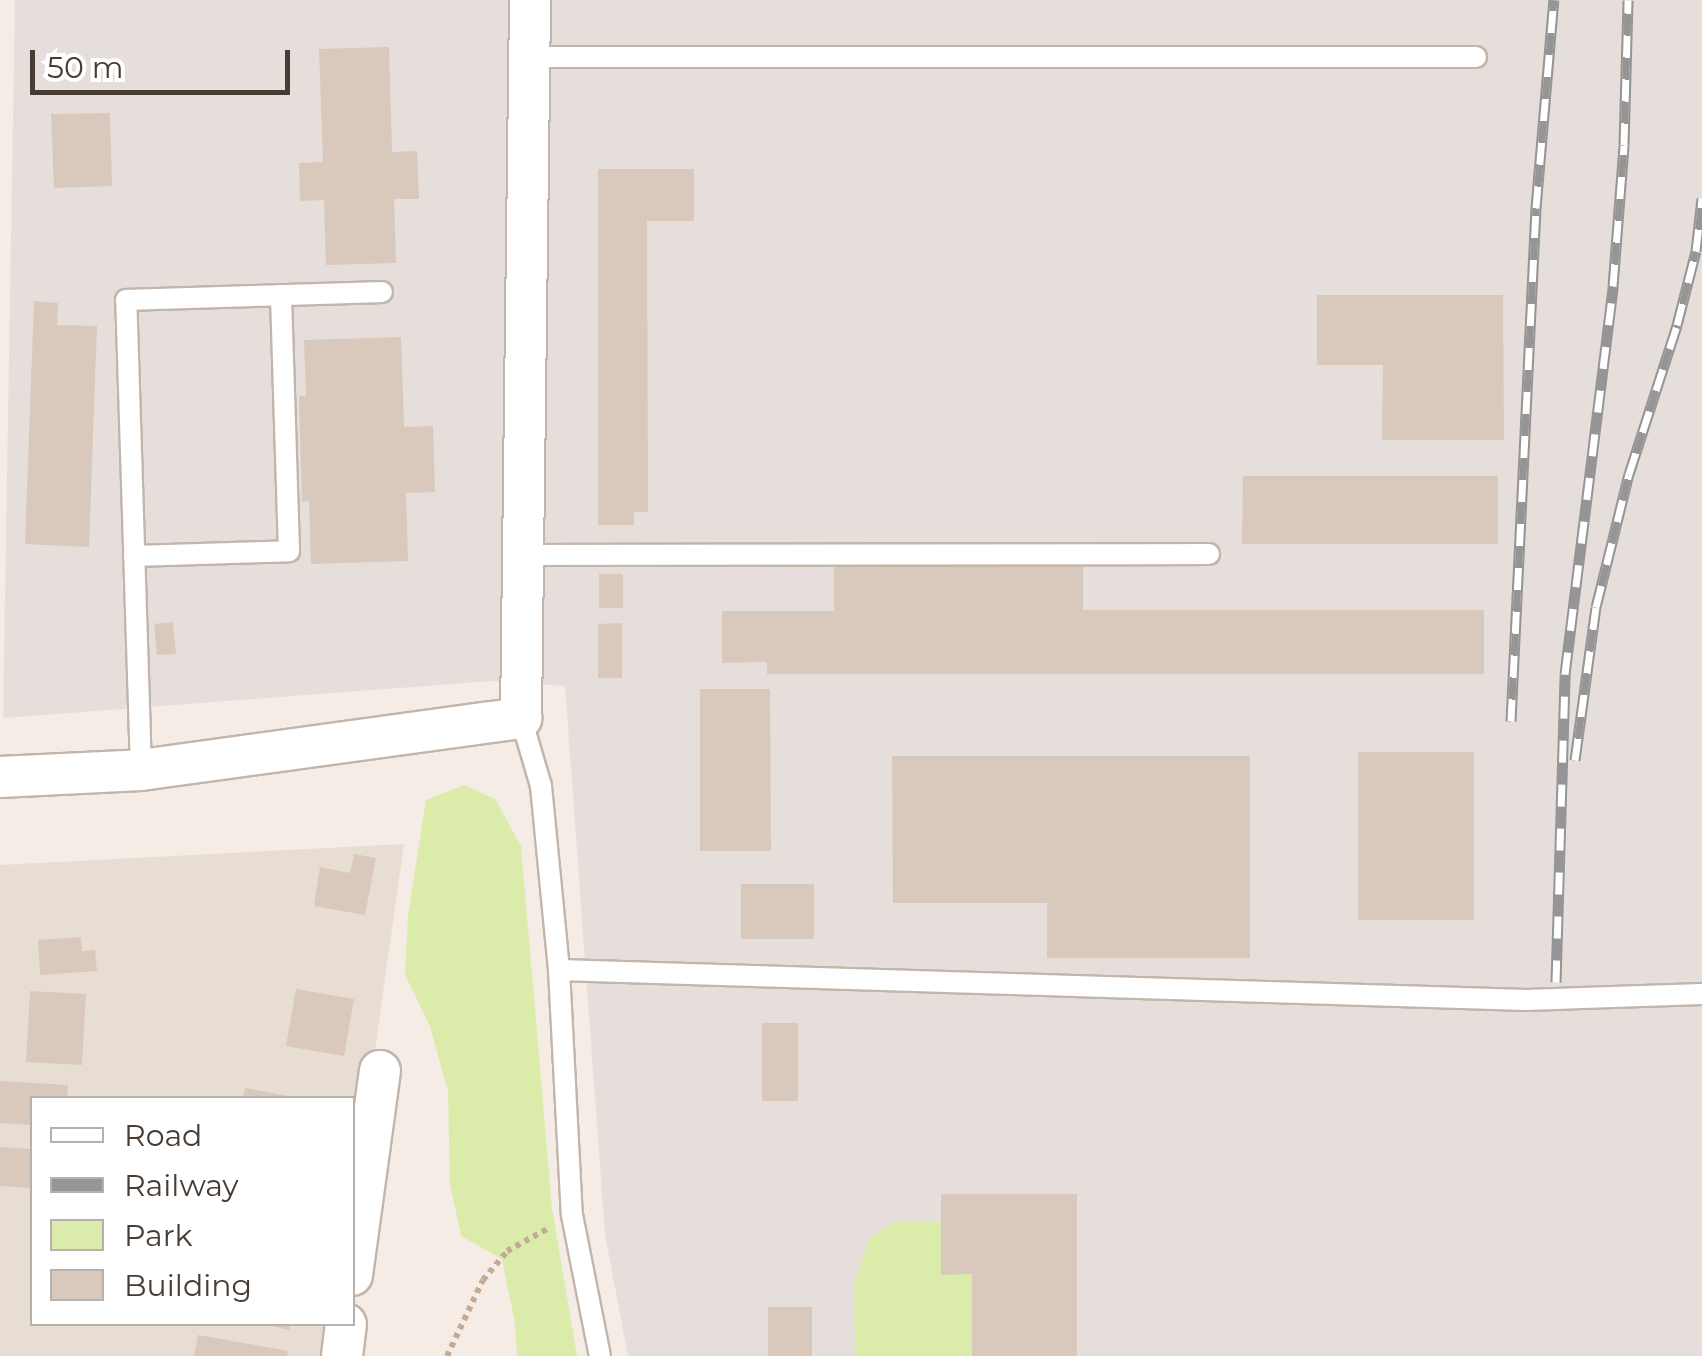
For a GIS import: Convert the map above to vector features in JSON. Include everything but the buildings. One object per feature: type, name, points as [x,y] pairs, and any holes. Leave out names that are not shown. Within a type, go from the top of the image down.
[{"type":"street","points":[[0,777],[140,770],[521,718],[530,0]]},
{"type":"street","points":[[355,1253],[380,1071]]},
{"type":"street","points":[[342,1356],[346,1326]]},
{"type":"lane","points":[[529,58],[1476,57]]},
{"type":"lane","points":[[140,770],[126,300],[382,292]]},
{"type":"lane","points":[[134,556],[289,551],[280,295]]},
{"type":"lane","points":[[523,555],[1209,554]]},
{"type":"lane","points":[[521,718],[541,786],[560,970],[572,1215],[600,1356]]},
{"type":"lane","points":[[560,970],[1527,1000],[1702,994]]},
{"type":"path","points":[[447,1356],[483,1280],[506,1251],[572,1215]]},
{"type":"shaded area","points":[[15,0],[1702,0],[1702,1356],[628,1356],[605,1235],[565,686],[491,681],[3,718]]},
{"type":"shaded area","points":[[404,844],[355,1192],[355,1096],[30,1096],[30,1326],[336,1326],[331,1356],[0,1356],[0,865]]},
{"type":"green space","points":[[464,785],[495,799],[521,846],[552,1208],[577,1356],[517,1356],[515,1323],[502,1259],[461,1236],[450,1183],[448,1092],[430,1026],[405,975],[408,915],[426,800]]},
{"type":"green space","points":[[895,1221],[941,1222],[941,1274],[972,1274],[972,1356],[855,1356],[854,1284],[869,1239]]},
{"type":"railway","points":[[1511,721],[1536,208],[1554,0]]},
{"type":"railway","points":[[1556,982],[1565,674],[1613,286],[1624,145],[1628,0]]},
{"type":"railway","points":[[1575,760],[1596,607],[1629,474],[1677,325],[1696,251],[1702,198]]}]
